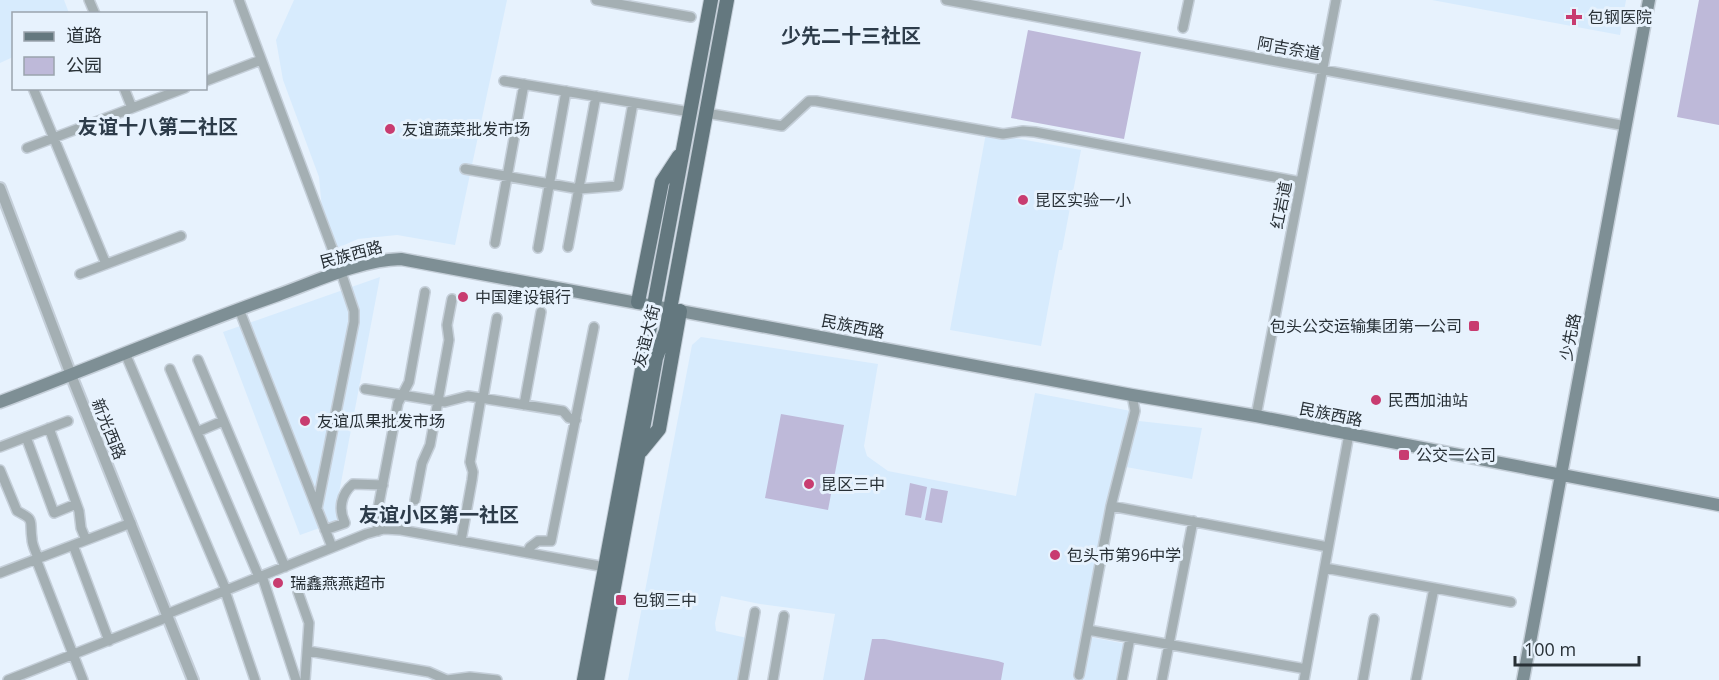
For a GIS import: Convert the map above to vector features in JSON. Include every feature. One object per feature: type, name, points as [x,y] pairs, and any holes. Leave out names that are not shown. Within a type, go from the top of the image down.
[{"type":"main road","name":"友谊大街","points":[[586,679],[640,452],[654,305],[711,0]]},
{"type":"main road","name":"友谊大街","points":[[586,679],[605,567],[650,356],[666,331],[675,310],[678,261],[727,0]]},
{"type":"main road","name":"少先路","points":[[1523,680],[1649,0]]},
{"type":"main road","points":[[638,302],[662,182],[683,149]]},
{"type":"main road","points":[[663,258],[678,261]]},
{"type":"main road","name":"民族西路","points":[[0,402],[341,272],[384,260],[412,260],[1132,395],[1256,416],[1719,505]]},
{"type":"main road","points":[[640,452],[658,429],[675,310]]},
{"type":"street","points":[[239,0],[354,311],[354,322],[316,508]]},
{"type":"street","points":[[596,0],[690,17]]},
{"type":"street","name":"阿吉奈道","points":[[946,0],[1626,126]]},
{"type":"street","points":[[1183,28],[1189,0]]},
{"type":"street","name":"红岩道","points":[[1256,416],[1336,0]]},
{"type":"street","points":[[207,81],[261,60]]},
{"type":"street","points":[[504,81],[690,112]]},
{"type":"street","points":[[495,243],[524,84]]},
{"type":"street","points":[[34,90],[106,264]]},
{"type":"street","points":[[125,90],[132,108]]},
{"type":"street","points":[[27,148],[180,90]]},
{"type":"street","points":[[538,248],[566,91]]},
{"type":"street","points":[[568,247],[596,96]]},
{"type":"street","points":[[706,113],[782,126],[809,101],[816,101],[1003,134],[1035,132],[1301,182]]},
{"type":"street","points":[[465,170],[579,189],[618,186],[633,103]]},
{"type":"street","name":"新光西路","points":[[0,188],[71,375],[193,680]]},
{"type":"street","points":[[80,274],[181,236]]},
{"type":"street","points":[[378,531],[377,514],[400,396],[409,382],[425,291]]},
{"type":"street","points":[[415,500],[422,463],[430,445],[449,340],[447,325],[452,299]]},
{"type":"street","points":[[239,309],[332,548]]},
{"type":"street","points":[[524,405],[541,312]]},
{"type":"street","points":[[461,541],[472,480],[470,462],[497,318]]},
{"type":"street","points":[[527,553],[538,541],[552,541],[594,327]]},
{"type":"street","points":[[125,353],[226,591],[255,680]]},
{"type":"street","points":[[198,360],[285,567]]},
{"type":"street","points":[[170,369],[261,577],[296,680]]},
{"type":"street","points":[[365,389],[445,402],[461,396],[482,398],[563,411],[569,418],[576,420]]},
{"type":"street","points":[[1079,675],[1111,506],[1135,411],[1132,395]]},
{"type":"street","points":[[0,447],[68,421]]},
{"type":"street","points":[[197,432],[224,421]]},
{"type":"street","points":[[49,428],[86,540]]},
{"type":"street","points":[[1304,680],[1349,434]]},
{"type":"street","points":[[26,437],[54,513],[76,504]]},
{"type":"street","points":[[0,470],[17,511],[27,515],[31,521],[31,538],[37,559],[82,680]]},
{"type":"street","points":[[325,530],[345,523],[341,510],[345,492],[353,484],[383,485]]},
{"type":"street","points":[[1111,506],[1328,547]]},
{"type":"street","points":[[1162,680],[1193,522]]},
{"type":"street","points":[[0,573],[131,523]]},
{"type":"street","points":[[8,680],[19,678],[226,591],[378,531],[400,530],[605,567]]},
{"type":"street","points":[[73,545],[109,641]]},
{"type":"street","points":[[1324,568],[1511,602]]},
{"type":"street","points":[[1416,680],[1434,588]]},
{"type":"street","points":[[297,592],[309,623],[305,680]]},
{"type":"street","points":[[743,680],[755,612]]},
{"type":"street","points":[[773,680],[784,616]]},
{"type":"street","points":[[1363,680],[1374,619]]},
{"type":"street","points":[[1088,630],[1306,669]]},
{"type":"street","points":[[1122,680],[1130,638]]},
{"type":"street","points":[[308,651],[429,672],[447,680],[470,677],[497,680]]},
{"type":"shaded area","points":[[0,0],[64,0],[69,12],[12,12],[12,57],[0,63]]},
{"type":"shaded area","name":"友谊蔬菜批发市场","points":[[294,0],[507,0],[455,245],[397,235],[358,239],[326,253],[319,177],[283,80],[276,40]]},
{"type":"shaded area","name":"包钢医院","points":[[1432,0],[1626,0],[1620,35]]},
{"type":"shaded area","name":"昆区实验一小","points":[[986,133],[1081,150],[1041,346],[950,330]]},
{"type":"shaded area","name":"友谊瓜果批发市场","points":[[380,277],[336,509],[339,521],[300,535],[223,332]]},
{"type":"shaded area","points":[[701,337],[878,364],[864,446],[867,456],[888,471],[1016,496],[1035,393],[1131,411],[1130,420],[1202,428],[1192,479],[1126,467],[1128,432],[1090,637],[1132,645],[1126,680],[823,680],[835,614],[760,604],[721,596],[715,623],[716,631],[747,638],[739,680],[628,680],[692,345]]},
{"type":"green space","points":[[1699,0],[1719,0],[1719,125],[1677,117]]},
{"type":"green space","points":[[1028,30],[1141,52],[1124,139],[1011,118]]},
{"type":"green space","points":[[781,414],[844,425],[828,510],[765,498]]},
{"type":"green space","points":[[910,483],[927,487],[921,518],[905,515]]},
{"type":"green space","points":[[931,488],[948,491],[942,523],[925,520]]},
{"type":"green space","points":[[872,639],[884,639],[998,661],[1004,663],[1001,680],[864,680]]},
{"type":"place","name":"包钢医院","points":[[1574,17]]},
{"type":"place","name":"友谊蔬菜批发市场","points":[[390,129]]},
{"type":"place","name":"昆区实验一小","points":[[1023,200]]},
{"type":"place","name":"中国建设银行","points":[[463,297]]},
{"type":"place","name":"包头公交运输集团第一公司","points":[[1474,326]]},
{"type":"place","name":"民西加油站","points":[[1376,400]]},
{"type":"place","name":"友谊瓜果批发市场","points":[[305,421]]},
{"type":"place","name":"公交一公司","points":[[1404,455]]},
{"type":"place","name":"昆区三中","points":[[809,484]]},
{"type":"place","name":"包头市第96中学","points":[[1055,555]]},
{"type":"place","name":"瑞鑫燕燕超市","points":[[278,583]]},
{"type":"place","name":"包钢三中","points":[[621,600]]},
{"type":"district","name":"少先二十三社区","points":[[851,36]]},
{"type":"district","name":"友谊十八第二社区","points":[[158,127]]},
{"type":"district","name":"友谊小区第一社区","points":[[439,515]]}]
